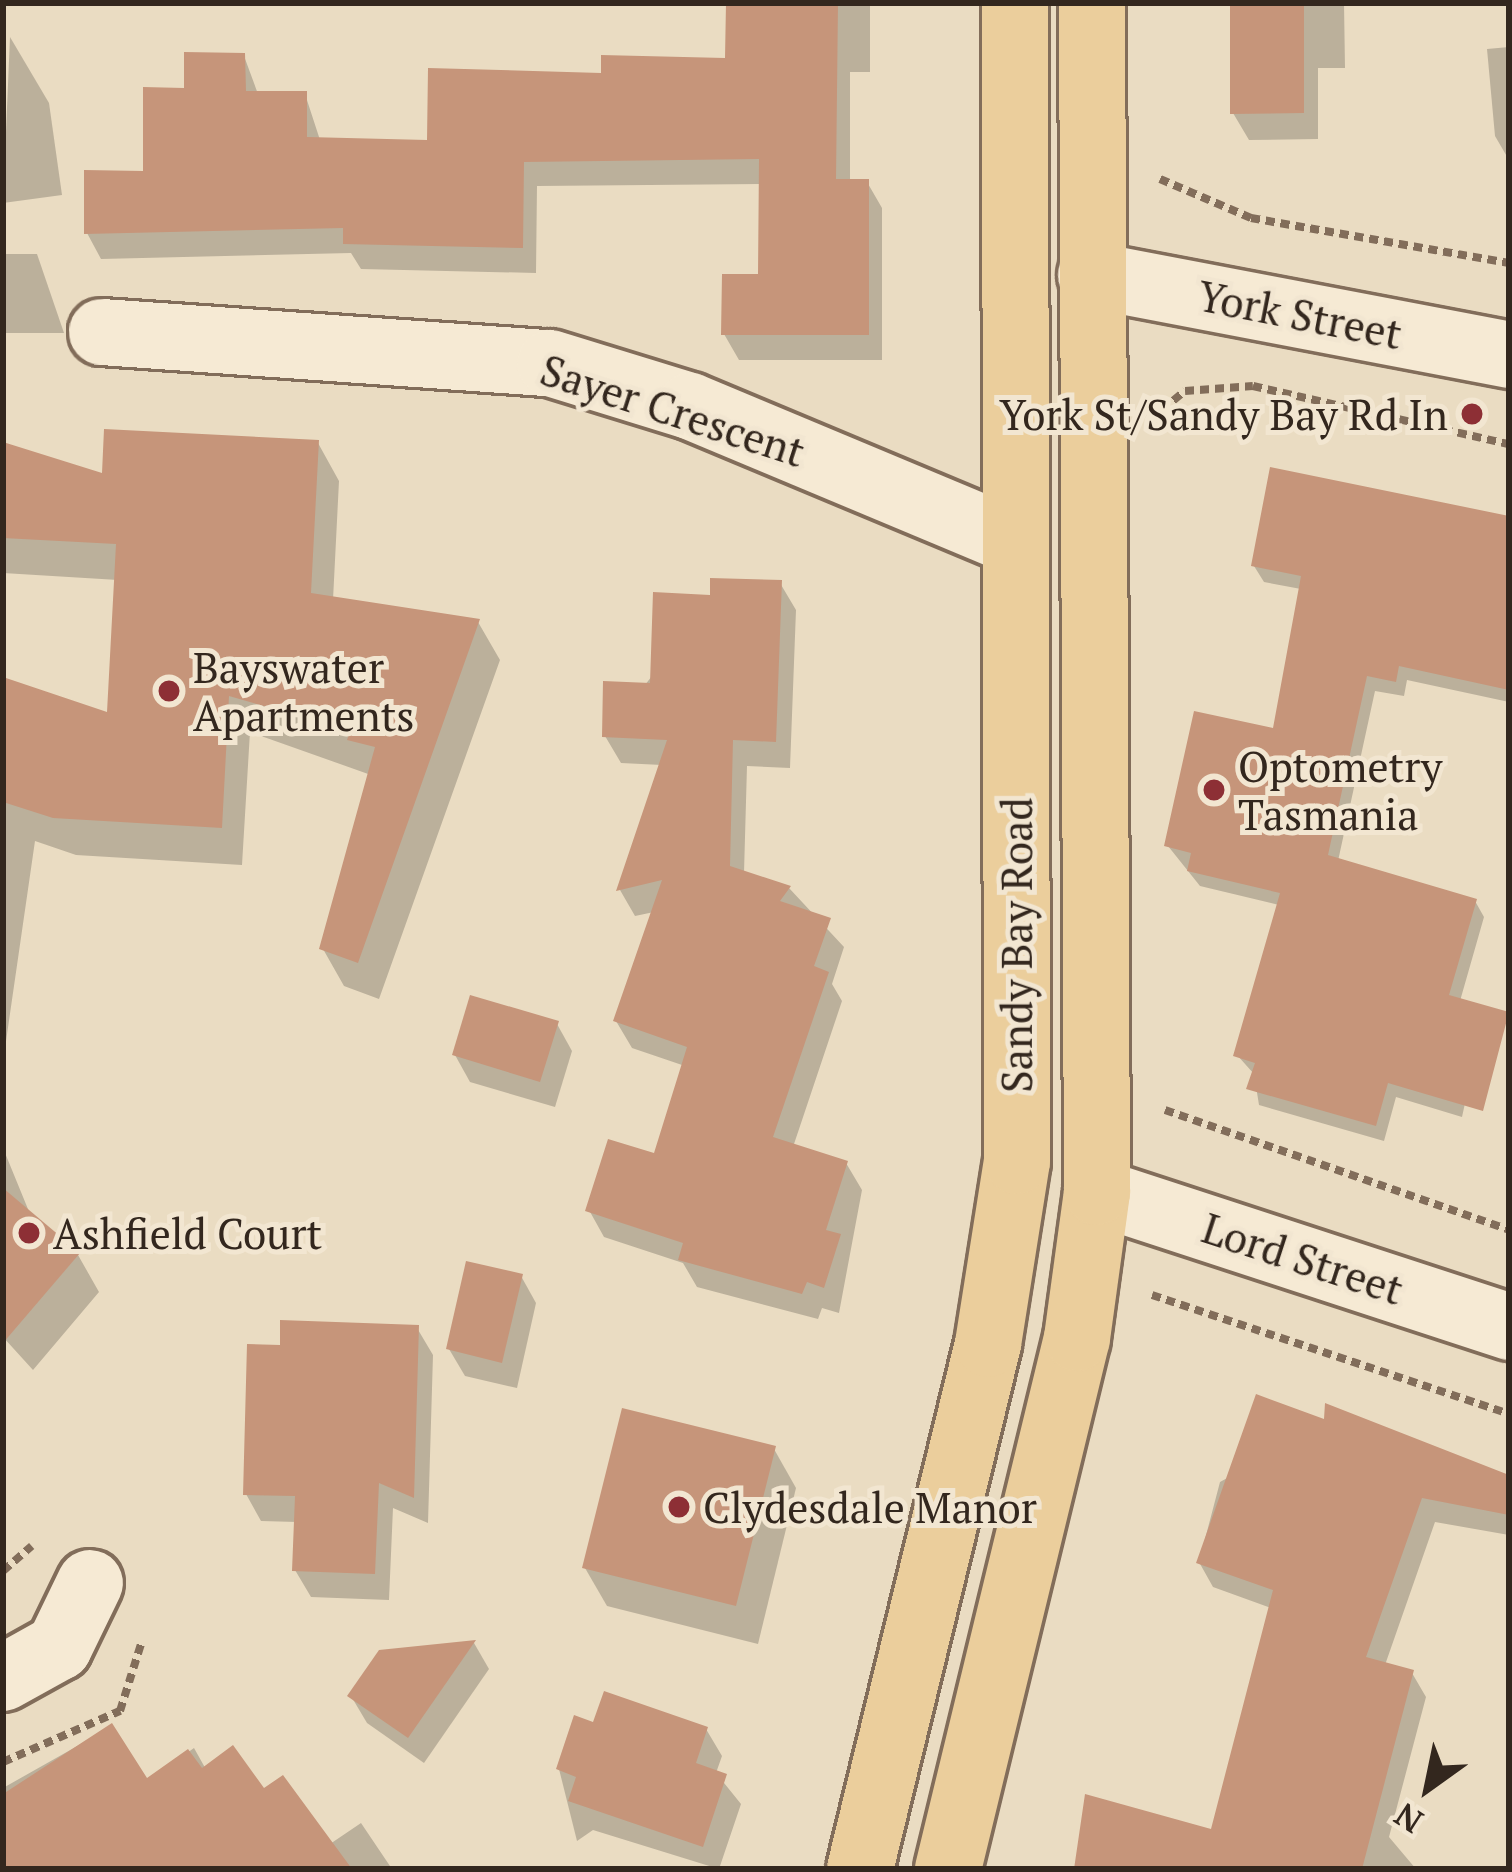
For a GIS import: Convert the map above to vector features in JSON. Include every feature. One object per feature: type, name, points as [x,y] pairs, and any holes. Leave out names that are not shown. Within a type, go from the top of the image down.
[{"type":"main road","name":"Sandy Bay Road","points":[[860,1869],[988,1344],[1017,1162],[1012,541],[1015,3]]},
{"type":"main road","name":"Sandy Bay Road","points":[[948,1869],[1077,1338],[1097,1192],[1092,3]]},
{"type":"main road","points":[[1012,267],[1091,275]]},
{"type":"main road","points":[[1017,1162],[1097,1192]]},
{"type":"street","name":"York Street","points":[[1091,275],[1509,355]]},
{"type":"street","name":"Sayer Crescent","points":[[102,332],[550,363],[690,406],[1012,541]]},
{"type":"street","name":"Lord Street","points":[[1097,1192],[1509,1327]]},
{"type":"street","points":[[3,1678],[58,1647],[90,1583]]},
{"type":"path","points":[[1142,171],[1251,218],[1509,263]]},
{"type":"path","points":[[1147,423],[1185,391],[1253,386],[1509,444]]},
{"type":"path","points":[[1148,1100],[1185,1122],[1509,1230]]},
{"type":"path","points":[[1145,1293],[1509,1414]]},
{"type":"building","points":[[726,3],[838,3],[836,179],[869,179],[869,335],[721,335],[722,274],[758,274],[759,159],[524,162],[523,248],[343,244],[343,228],[84,234],[84,170],[143,171],[143,87],[184,88],[184,52],[245,53],[246,91],[307,91],[307,137],[427,140],[428,68],[601,73],[601,55],[725,58]]},
{"type":"building","points":[[1230,3],[1304,3],[1304,113],[1230,114]]},
{"type":"building","points":[[104,429],[319,440],[311,593],[480,619],[358,963],[319,949],[375,747],[347,740],[350,731],[229,696],[222,828],[53,818],[3,802],[3,677],[107,712],[116,544],[3,538],[3,442],[102,473]]},
{"type":"building","points":[[1270,467],[1509,516],[1509,690],[1399,666],[1396,682],[1367,676],[1328,855],[1477,899],[1449,995],[1509,1012],[1483,1111],[1388,1083],[1376,1126],[1246,1089],[1255,1063],[1233,1056],[1280,893],[1187,871],[1191,853],[1164,846],[1194,711],[1273,728],[1301,576],[1251,566]]},
{"type":"building","points":[[710,578],[782,580],[776,742],[733,740],[730,866],[791,886],[780,901],[831,918],[814,966],[829,972],[773,1137],[848,1161],[826,1230],[841,1234],[824,1288],[807,1282],[802,1294],[678,1260],[683,1243],[585,1211],[608,1139],[654,1153],[687,1047],[613,1021],[662,880],[616,891],[667,740],[602,737],[603,681],[650,683],[653,592],[710,595]]},
{"type":"building","points":[[470,995],[559,1021],[540,1082],[452,1055]]},
{"type":"building","name":"Ashfield Court","points":[[3,1188],[80,1253],[3,1343]]},
{"type":"building","points":[[466,1261],[523,1274],[502,1363],[446,1349]]},
{"type":"building","points":[[280,1320],[419,1325],[414,1498],[379,1483],[375,1574],[292,1571],[295,1496],[243,1495],[247,1344],[280,1345]]},
{"type":"building","points":[[1256,1394],[1324,1419],[1325,1403],[1509,1475],[1509,1515],[1422,1498],[1366,1657],[1414,1670],[1362,1869],[1074,1869],[1085,1794],[1211,1829],[1273,1590],[1196,1563]]},
{"type":"building","name":"Clydesdale Manor","points":[[622,1408],[776,1446],[736,1606],[582,1568]]},
{"type":"building","points":[[476,1640],[408,1738],[347,1696],[379,1650]]},
{"type":"building","points":[[604,1691],[708,1727],[696,1763],[727,1774],[703,1847],[568,1801],[576,1777],[556,1769],[574,1715],[593,1722]]},
{"type":"building","points":[[112,1723],[147,1778],[188,1749],[202,1768],[233,1745],[264,1788],[283,1775],[352,1869],[3,1869],[3,1794]]},
{"type":"place","name":"York St/Sandy Bay Rd In","points":[[1472,414]]},
{"type":"place","name":"Bayswater Apartments","points":[[169,691]]},
{"type":"place","name":"Optometry Tasmania","points":[[1214,790]]},
{"type":"place","name":"Ashfield Court","points":[[29,1233]]},
{"type":"place","name":"Clydesdale Manor","points":[[679,1507]]}]
